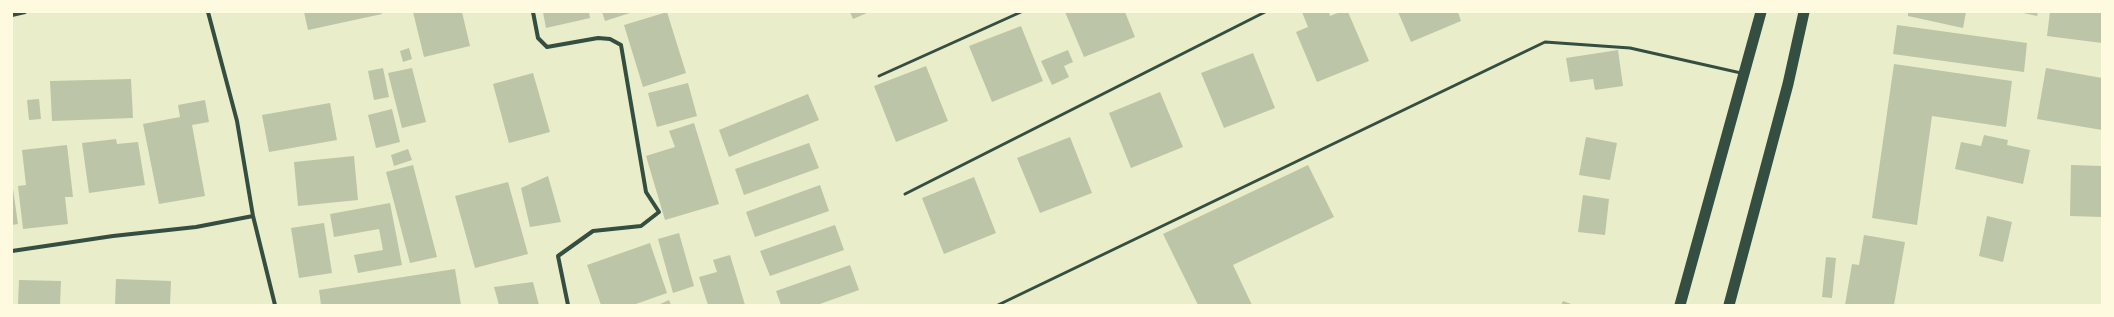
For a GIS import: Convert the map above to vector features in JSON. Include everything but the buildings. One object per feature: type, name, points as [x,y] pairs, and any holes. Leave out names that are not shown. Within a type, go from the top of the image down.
[{"type":"highway","points":[[1680,305],[1761,12]]},
{"type":"highway","points":[[1729,305],[1788,84],[1804,12]]},
{"type":"street","points":[[12,15],[24,12]]},
{"type":"street","points":[[208,12],[237,121],[253,216],[275,305]]},
{"type":"street","points":[[533,12],[538,38],[547,47],[598,38],[610,39],[621,45],[646,192],[659,212],[641,226],[593,231],[558,256],[568,305]]},
{"type":"street","points":[[12,251],[113,236],[196,227],[253,216]]},
{"type":"lane","points":[[879,76],[1021,12]]},
{"type":"lane","points":[[905,194],[1265,12]]},
{"type":"lane","points":[[998,305],[1545,42],[1630,48],[1745,74]]}]
